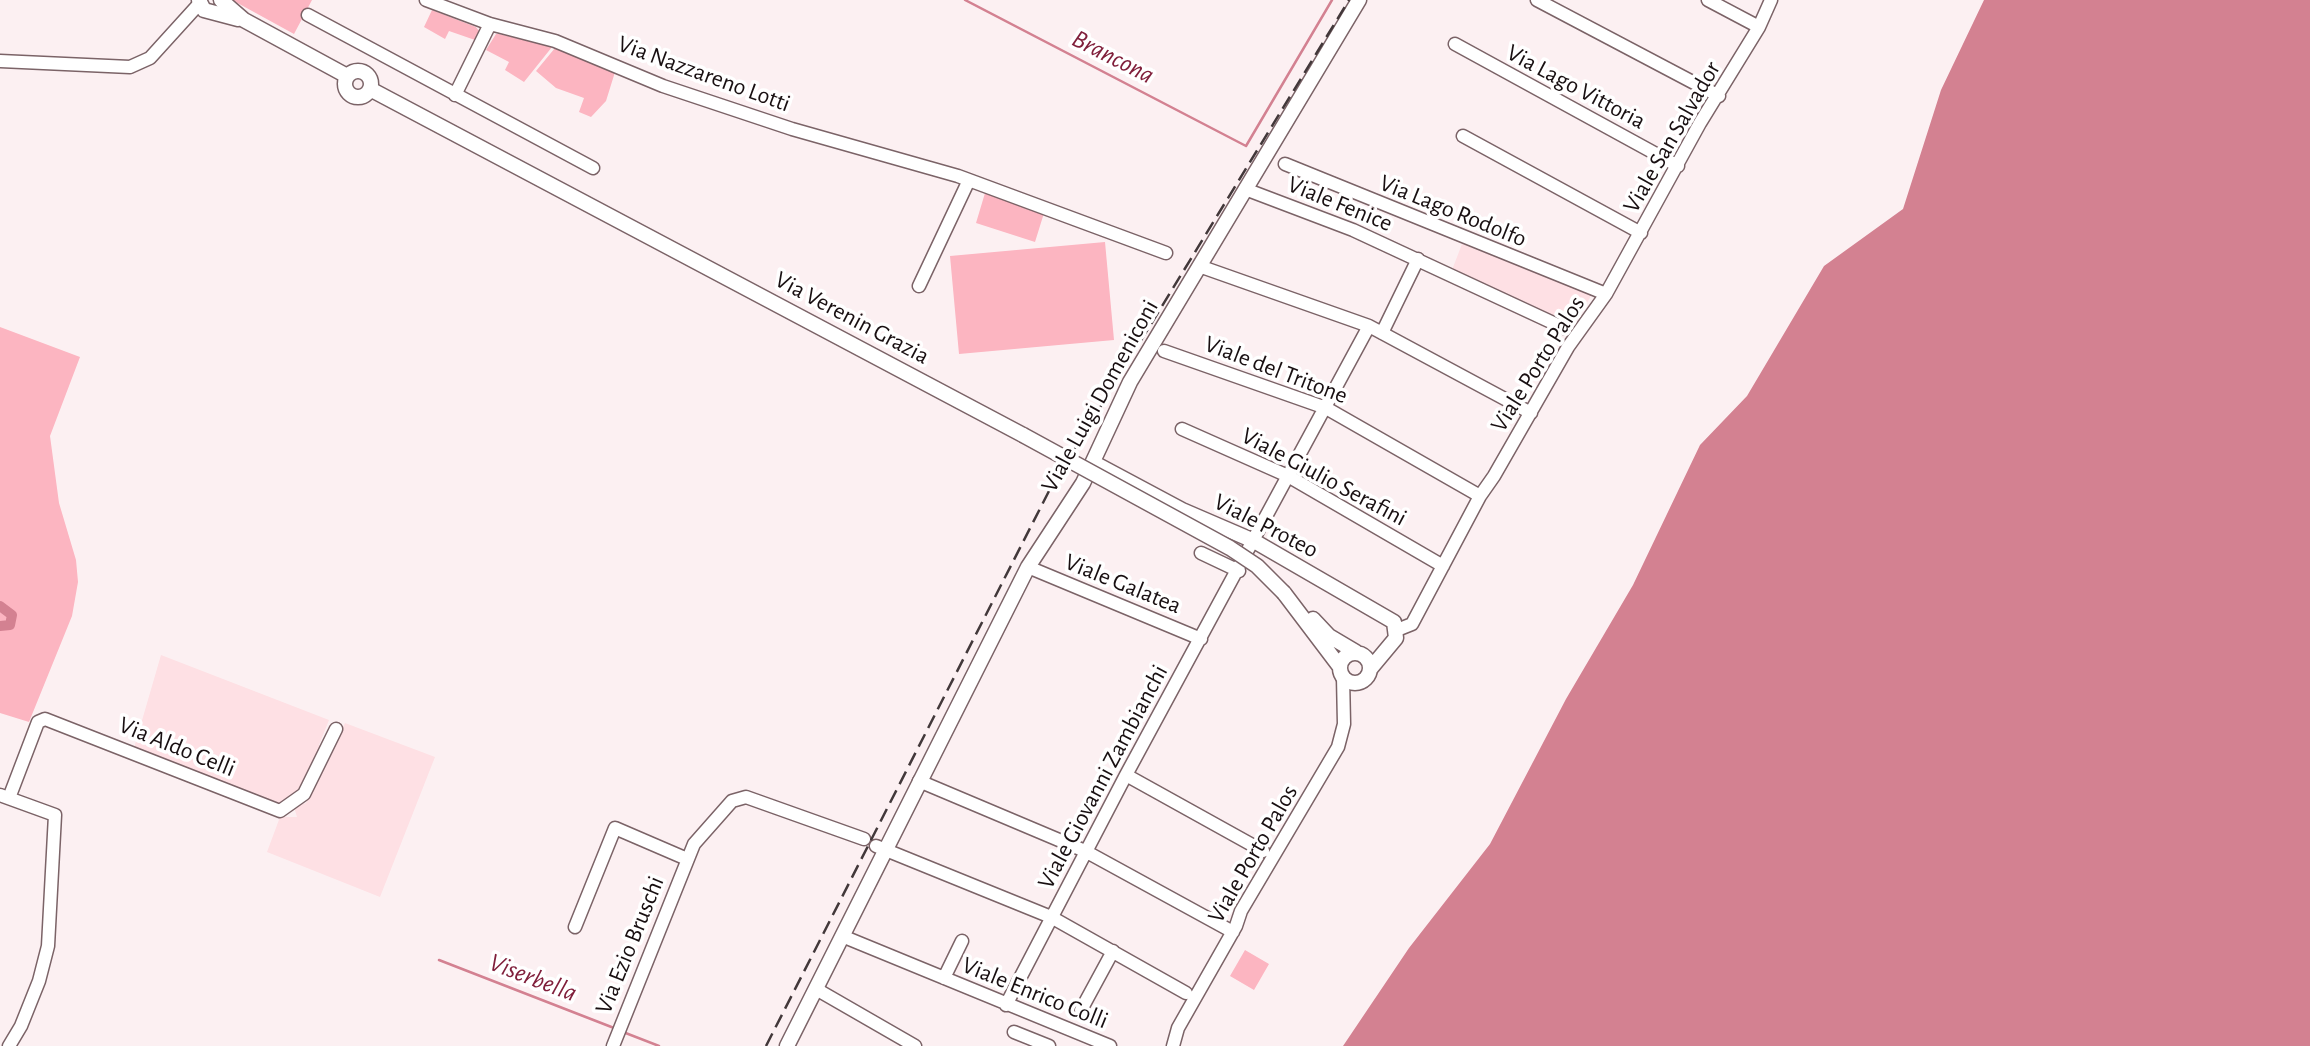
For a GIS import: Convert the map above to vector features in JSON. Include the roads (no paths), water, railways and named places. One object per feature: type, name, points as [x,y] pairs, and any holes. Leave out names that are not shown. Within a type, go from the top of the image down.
[{"type":"street","name":"Via Verenin Grazia","points":[[221,0],[244,20],[347,76],[345,86],[351,95],[362,96],[370,89],[1023,435],[1230,548],[1257,566],[1298,608],[1341,672]]},
{"type":"street","name":"Via Nazzareno Lotti","points":[[426,0],[490,24],[555,41],[663,86],[792,129],[969,180],[1166,253]]},
{"type":"street","name":"Viale Luigi Domeniconi","points":[[787,1046],[882,848],[1028,567],[1094,463],[1130,382],[1359,0]]},
{"type":"street","points":[[1537,0],[1719,96]]},
{"type":"street","points":[[1708,0],[1759,27]]},
{"type":"street","name":"Viale San Salvador","points":[[1606,294],[1700,123],[1759,27],[1771,0]]},
{"type":"street","name":"Via Verenin Grazia","points":[[199,2],[204,10],[244,20]]},
{"type":"street","points":[[0,61],[130,67],[150,58],[199,2]]},
{"type":"street","points":[[308,15],[593,168]]},
{"type":"street","points":[[454,95],[490,24]]},
{"type":"street","name":"Via Lago Vittoria","points":[[1455,44],[1678,166]]},
{"type":"street","points":[[1463,136],[1640,233]]},
{"type":"street","name":"Via Lago Rodolfo","points":[[1285,164],[1606,294]]},
{"type":"street","points":[[919,286],[969,180]]},
{"type":"street","name":"Viale Fenice","points":[[1245,189],[1418,259],[1564,328]]},
{"type":"street","points":[[1382,333],[1418,259]]},
{"type":"street","points":[[1199,267],[1369,326],[1531,413]]},
{"type":"street","name":"Viale Porto Palos","points":[[1394,637],[1412,624],[1480,496],[1568,347],[1606,294]]},
{"type":"street","name":"Viale Giovanni Zambianchi","points":[[1006,1005],[1085,850],[1239,571],[1369,326]]},
{"type":"street","name":"Viale del Tritone","points":[[1164,351],[1326,408],[1480,496]]},
{"type":"street","name":"Viale Giulio Serafini","points":[[1182,429],[1288,476],[1443,566]]},
{"type":"street","name":"Viale Proteo","points":[[1094,463],[1182,510],[1254,541],[1394,622],[1394,637]]},
{"type":"street","points":[[1201,553],[1239,571]]},
{"type":"street","name":"Viale Galatea","points":[[1028,567],[1202,639]]},
{"type":"street","name":"Via Verenin Grazia","points":[[1298,608],[1305,611],[1329,636],[1358,653]]},
{"type":"street","points":[[1394,637],[1371,668],[1368,677],[1360,682],[1350,682],[1341,672],[1343,658],[1394,637]]},
{"type":"street","points":[[1358,653],[1368,659],[1371,668]]},
{"type":"street","name":"Viale Porto Palos","points":[[1173,1046],[1178,1028],[1233,932],[1247,900],[1338,747],[1344,724],[1341,672]]},
{"type":"street","name":"Via Aldo Celli","points":[[9,1046],[21,1026],[39,981],[48,946],[55,815],[5,796],[38,722],[45,719],[280,811],[304,794],[336,729]]},
{"type":"street","points":[[1126,775],[1263,851]]},
{"type":"street","points":[[919,781],[1085,850],[1233,932]]},
{"type":"street","name":"Via Ezio Bruschi","points":[[613,1046],[687,859],[705,829],[732,801],[738,797],[752,799],[864,839]]},
{"type":"street","name":"Via Ezio Bruschi","points":[[575,927],[615,828],[687,859]]},
{"type":"street","points":[[882,848],[1051,917],[1186,993]]},
{"type":"street","name":"Viale Enrico Colli","points":[[842,936],[1110,1046]]},
{"type":"street","name":"Viale Enrico Colli","points":[[944,978],[962,941]]},
{"type":"street","points":[[1081,1010],[1113,951]]},
{"type":"street","points":[[816,989],[915,1046]]},
{"type":"street","points":[[1014,1032],[1049,1046]]},
{"type":"waterway","name":"Brancona","points":[[965,0],[1246,146],[1332,0]]},
{"type":"waterway","points":[[0,606],[12,615],[10,625],[0,626]]},
{"type":"waterway","name":"Viserbella","points":[[439,960],[614,1028]]},
{"type":"waterway","name":"Viserbella","points":[[623,1032],[659,1046]]},
{"type":"railway","points":[[766,1046],[1049,491],[1349,0]]}]
